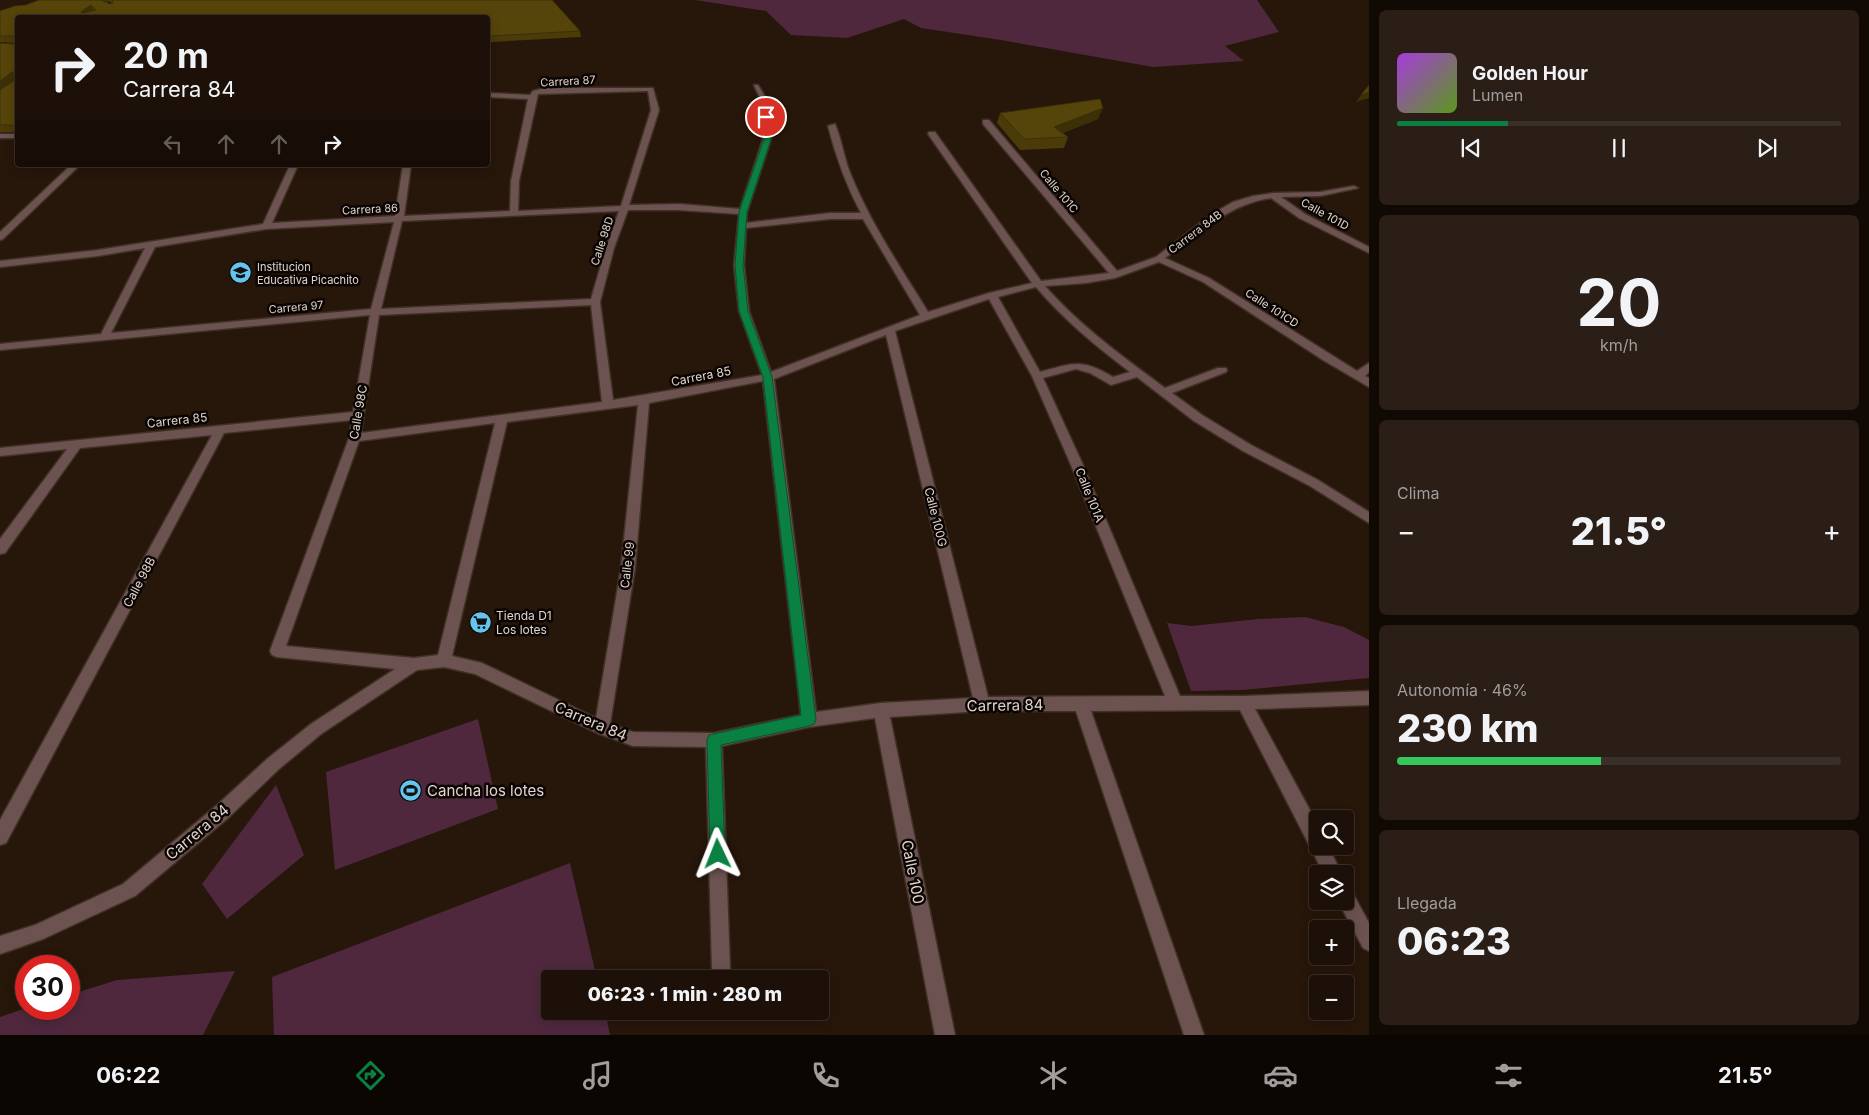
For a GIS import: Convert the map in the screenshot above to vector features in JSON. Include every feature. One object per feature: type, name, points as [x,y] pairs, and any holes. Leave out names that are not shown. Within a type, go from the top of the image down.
[{"type":"street","points":[[756,86],[764,100],[768,136],[743,212],[739,265],[744,311],[768,377],[809,720]]},
{"type":"street","name":"Carrera 87","points":[[490,95],[532,97],[535,92],[545,90],[651,88]]},
{"type":"street","name":"Calle 98D","points":[[608,405],[595,302],[610,248],[655,110],[651,88]]},
{"type":"street","points":[[514,214],[515,181],[532,97]]},
{"type":"street","name":"Calle 101C","points":[[986,122],[1115,275]]},
{"type":"street","points":[[832,126],[836,148],[866,216],[926,316]]},
{"type":"street","points":[[932,134],[1038,284],[1058,308],[1090,337],[1198,418],[1247,448],[1314,483],[1369,518]]},
{"type":"street","points":[[0,136],[15,136]]},
{"type":"street","points":[[0,237],[74,167]]},
{"type":"street","points":[[266,226],[293,167]]},
{"type":"street","name":"Calle 98C","points":[[407,167],[399,218],[382,278],[375,312],[355,438],[277,651],[414,664]]},
{"type":"street","name":"Carrera 84B","points":[[1038,284],[1086,280],[1115,275],[1159,259],[1222,212],[1253,198],[1272,195],[1320,194],[1354,188]]},
{"type":"street","name":"Calle 101D","points":[[1272,195],[1302,216],[1369,250]]},
{"type":"street","name":"Carrera 86","points":[[0,264],[98,253],[266,226],[624,208],[679,207],[743,212]]},
{"type":"street","points":[[742,226],[830,216],[866,216]]},
{"type":"street","points":[[104,338],[152,243]]},
{"type":"street","name":"Calle 101CD","points":[[1159,259],[1206,280],[1369,383]]},
{"type":"street","name":"Carrera 85","points":[[355,438],[644,400],[768,377],[926,316],[992,295],[1038,284]]},
{"type":"street","name":"Calle 101A","points":[[992,295],[1037,376],[1077,464],[1175,702]]},
{"type":"street","name":"Carrera 97","points":[[0,347],[375,312],[595,302]]},
{"type":"street","name":"Calle 100G","points":[[890,330],[982,704]]},
{"type":"street","points":[[1037,376],[1076,366],[1093,370],[1111,381],[1120,380],[1138,373]]},
{"type":"street","points":[[1358,376],[1369,366]]},
{"type":"street","points":[[1165,392],[1222,370]]},
{"type":"street","name":"Calle 99","points":[[602,728],[628,568],[644,400]]},
{"type":"street","name":"Carrera 85","points":[[0,452],[357,416]]},
{"type":"street","points":[[444,662],[502,419]]},
{"type":"street","name":"Calle 98B","points":[[0,837],[221,429]]},
{"type":"street","points":[[0,550],[77,444]]},
{"type":"street","name":"Carrera 84","points":[[0,945],[37,933],[129,890],[222,812],[272,764],[316,729],[414,664],[444,662],[477,668],[602,728],[633,738],[714,740],[809,720],[881,710],[982,704],[1244,703],[1369,698]]},
{"type":"street","points":[[1244,703],[1309,828]]},
{"type":"street","points":[[1081,704],[1194,1035]]},
{"type":"street","name":"Calle 100","points":[[881,710],[945,1035]]},
{"type":"street","points":[[714,740],[721,968]]},
{"type":"street","points":[[1352,910],[1369,942]]},
{"type":"shaded area","points":[[695,0],[1257,0],[1279,32],[1225,46],[1244,61],[1153,67],[921,28],[904,19],[847,38],[791,35],[766,11]]},
{"type":"shaded area","points":[[1305,617],[1344,627],[1369,640],[1369,678],[1242,690],[1191,691],[1167,623],[1192,626],[1258,619]]},
{"type":"shaded area","name":"Cancha los lotes","points":[[478,719],[498,809],[335,870],[326,772]]},
{"type":"shaded area","points":[[276,785],[304,855],[227,919],[202,884]]},
{"type":"shaded area","points":[[570,863],[595,970],[541,970],[541,1020],[607,1020],[610,1035],[274,1035],[272,977]]},
{"type":"shaded area","points":[[235,971],[203,1035],[0,1035],[0,1017],[15,1012],[15,1020],[80,1020],[80,992],[117,980]]},
{"type":"building","points":[[39,0],[101,0],[110,4],[113,3],[112,0],[552,0],[580,31],[490,36],[490,15],[15,15],[15,37],[0,36],[0,11],[26,5]],"holes":[[[91,5],[96,10],[81,12]]]},
{"type":"building","points":[[15,41],[15,72],[12,72],[0,81],[0,43],[14,44]]},
{"type":"building","points":[[15,80],[15,127],[13,125],[0,125],[0,90]]},
{"type":"building","points":[[1369,85],[1369,92],[1361,95]]},
{"type":"building","points":[[1100,99],[1103,108],[1054,127],[1068,137],[1024,139],[1000,113]]},
{"type":"place","name":"Institucion Educativa Picachito","points":[[241,273]]},
{"type":"place","name":"Tienda D1 Los lotes","points":[[480,622]]},
{"type":"place","name":"Cancha los lotes","points":[[411,790]]},
{"type":"route","points":[[718,854],[714,740],[809,720],[768,377],[744,311],[739,265],[743,212],[768,136],[766,117]]}]
